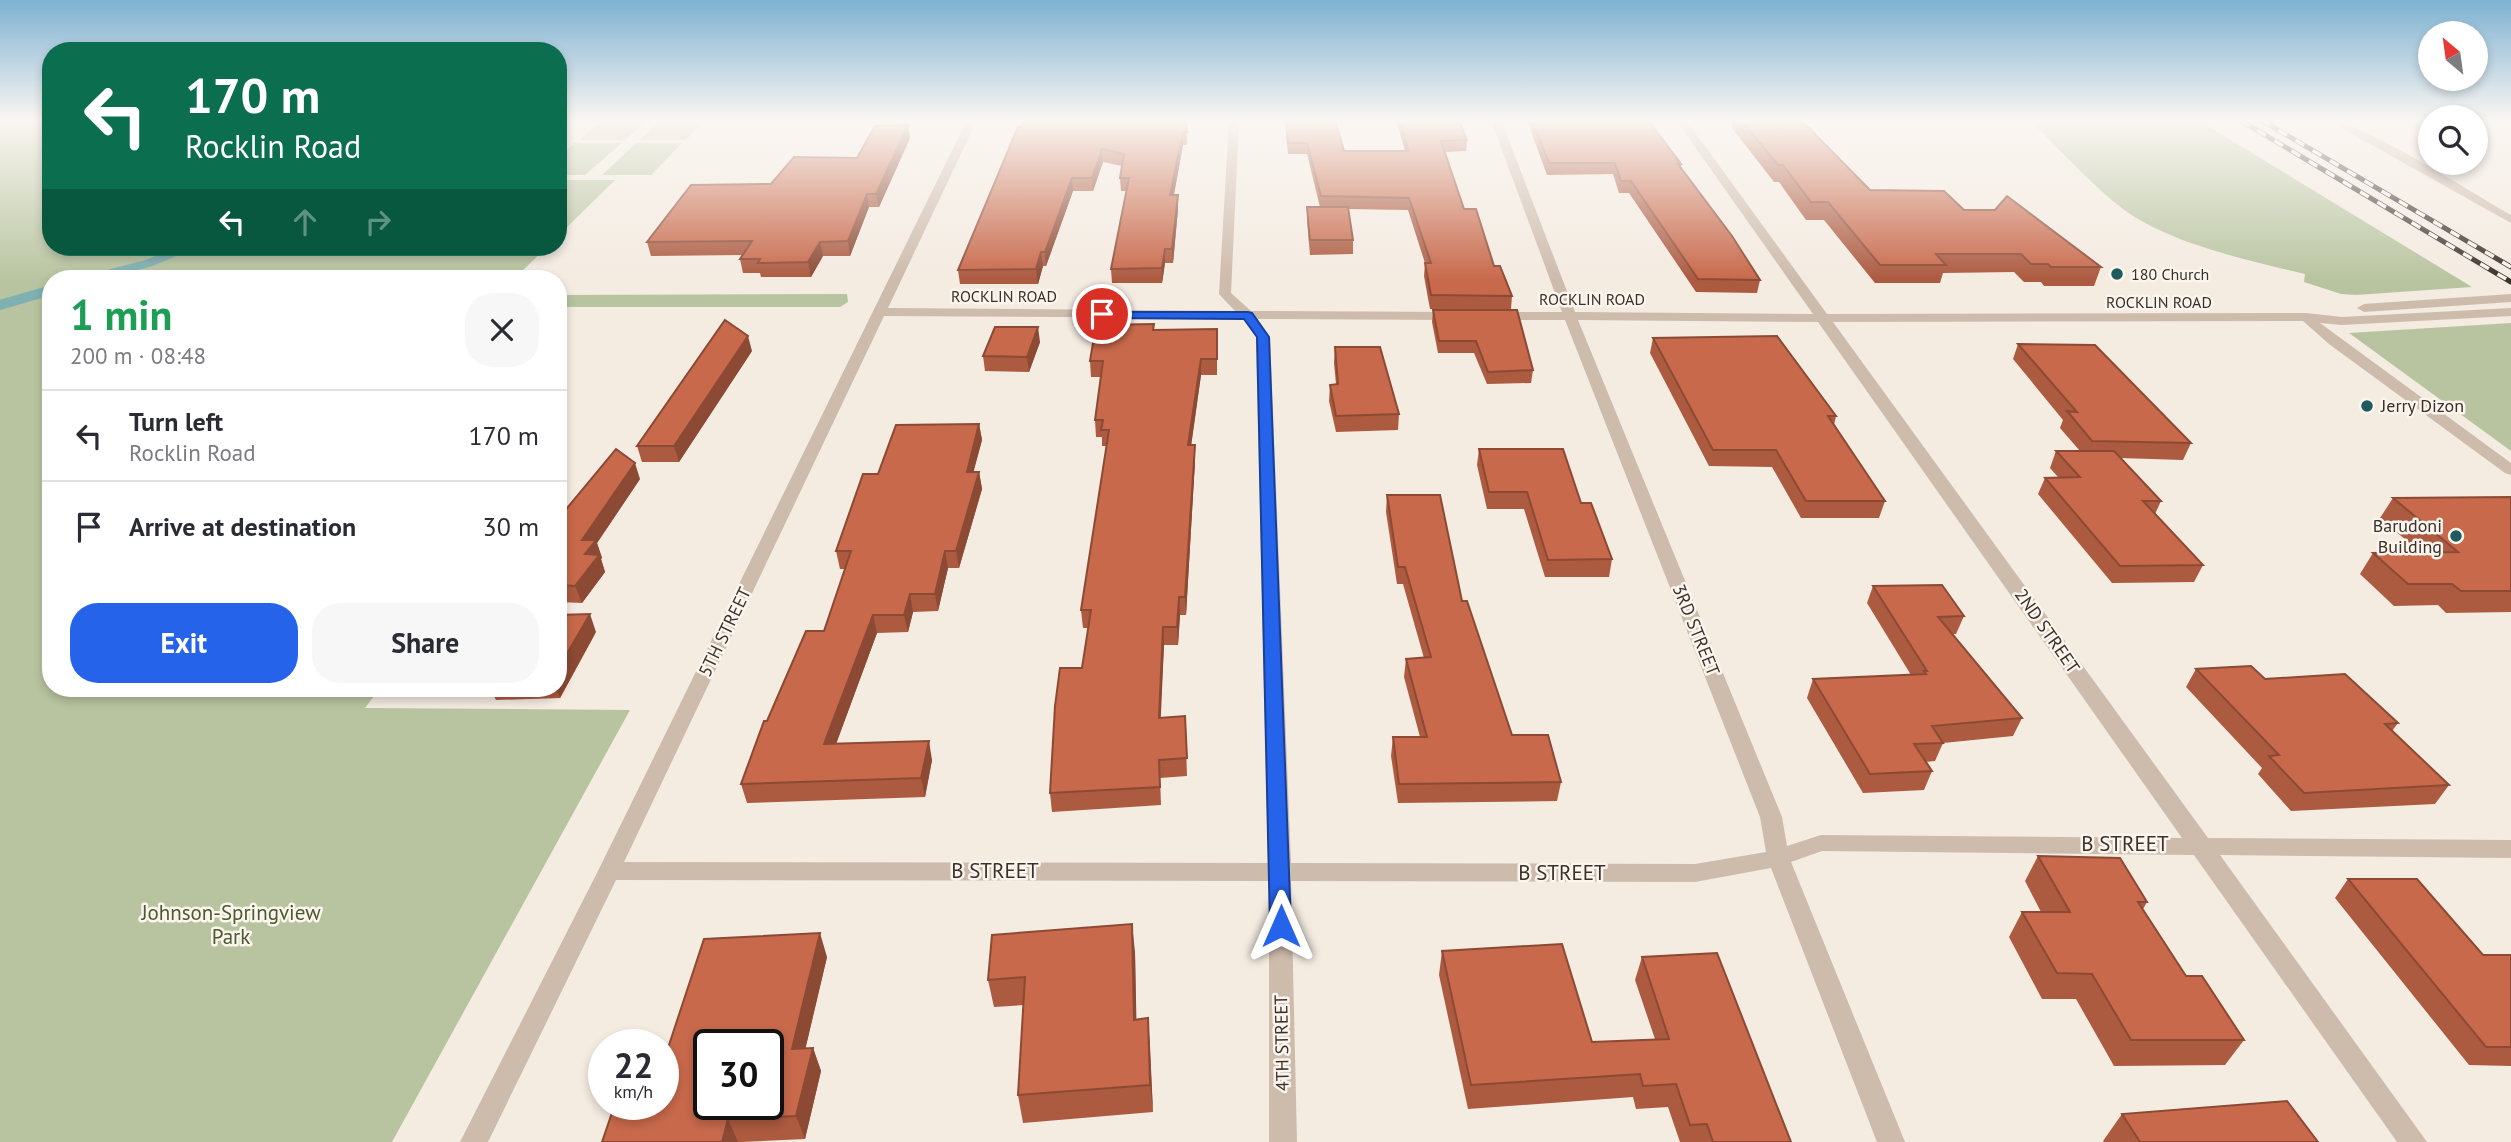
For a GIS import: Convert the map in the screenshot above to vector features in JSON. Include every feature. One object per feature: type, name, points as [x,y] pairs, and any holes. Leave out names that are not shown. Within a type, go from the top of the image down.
[{"type":"street","name":"5TH STREET","points":[[474,1142],[609,871],[946,173]]},
{"type":"street","name":"4TH STREET","points":[[1231,173],[1225,294],[1248,315],[1263,337],[1280,873],[1283,1142]]},
{"type":"street","name":"3RD STREET","points":[[1516,173],[1771,817],[1778,858],[1891,1142]]},
{"type":"street","name":"2ND STREET","points":[[1719,173],[2413,1142]]},
{"type":"street","points":[[2430,173],[2511,220]]},
{"type":"street","name":"ROCKLIN ROAD","points":[[2306,317],[2333,310],[2511,298]]},
{"type":"street","name":"ROCKLIN ROAD","points":[[878,313],[1824,318],[2306,317],[2342,321],[2511,312]]},
{"type":"street","points":[[2306,317],[2334,341],[2511,470]]},
{"type":"street","name":"B STREET","points":[[609,871],[1695,873],[1730,870],[1778,858],[1821,843],[2199,844],[2511,849]]},
{"type":"green space","name":"Johnson-Springview Park","points":[[0,173],[42,173],[42,256],[538,256],[523,270],[42,270],[42,697],[373,697],[365,708],[630,710],[392,1142],[0,1142]]},
{"type":"green space","points":[[567,173],[587,173],[567,175]]},
{"type":"green space","points":[[604,173],[653,173],[651,175],[602,175]]},
{"type":"green space","points":[[2082,173],[2285,173],[2472,287],[2341,294],[2304,282],[2305,274],[2235,257],[2163,232],[2123,209]]},
{"type":"green space","points":[[567,180],[615,180],[567,227]]},
{"type":"green space","points":[[847,294],[848,302],[840,307],[567,307],[567,295]]},
{"type":"green space","points":[[2511,323],[2511,451],[2349,333]]},
{"type":"building","points":[[780,173],[886,173],[876,194],[867,194],[848,241],[820,242],[808,262],[758,263],[760,259],[740,259],[752,241],[647,242],[691,185],[771,184]]},
{"type":"building","points":[[999,173],[1094,173],[1092,178],[1072,178],[1045,252],[1041,252],[1036,269],[958,270]]},
{"type":"building","points":[[1121,173],[1174,173],[1170,195],[1178,195],[1172,249],[1165,249],[1162,268],[1111,269],[1129,178],[1120,178]]},
{"type":"building","points":[[1315,173],[1452,173],[1464,209],[1476,209],[1494,266],[1500,266],[1512,296],[1431,295],[1425,263],[1431,263],[1409,198],[1321,196]]},
{"type":"building","points":[[1618,173],[1685,173],[1732,236],[1760,280],[1698,279],[1631,181],[1621,181]]},
{"type":"building","points":[[1789,173],[1854,173],[1870,190],[1944,191],[1964,210],[1995,210],[2007,196],[2101,267],[2051,267],[2048,264],[2031,264],[2021,254],[1936,254],[1946,265],[1880,265],[1828,202],[1811,202]]},
{"type":"building","points":[[1307,207],[1348,207],[1353,240],[1310,240]]},
{"type":"building","points":[[1433,310],[1517,310],[1533,370],[1488,372],[1476,341],[1439,341]]},
{"type":"building","points":[[725,320],[748,336],[674,446],[637,446]]},
{"type":"building","points":[[1154,324],[1153,330],[1217,329],[1217,359],[1201,359],[1188,445],[1195,445],[1185,597],[1179,597],[1177,627],[1163,627],[1159,718],[1185,716],[1187,758],[1159,760],[1160,787],[1050,793],[1060,668],[1082,668],[1091,610],[1081,610],[1109,430],[1101,430],[1103,420],[1095,420],[1103,361],[1090,361],[1096,325]]},
{"type":"building","points":[[995,327],[1038,327],[1027,357],[983,356]]},
{"type":"building","points":[[1777,336],[1836,416],[1828,416],[1885,501],[1806,501],[1776,450],[1713,450],[1653,338]]},
{"type":"building","points":[[2018,344],[2095,345],[2191,443],[2092,441],[2067,411],[2077,412]]},
{"type":"building","points":[[1335,347],[1380,347],[1399,414],[1336,416],[1330,385],[1338,384]]},
{"type":"building","points":[[979,424],[967,472],[979,472],[956,551],[945,551],[935,594],[910,594],[904,615],[873,615],[824,744],[929,741],[921,778],[741,784],[764,721],[767,721],[806,631],[824,631],[851,551],[836,551],[863,474],[878,474],[896,425]]},
{"type":"building","points":[[616,449],[635,463],[582,540],[596,540],[585,554],[599,555],[575,586],[567,586],[567,508]]},
{"type":"building","points":[[1479,449],[1563,449],[1581,503],[1591,503],[1612,559],[1548,560],[1527,492],[1489,492]]},
{"type":"building","points":[[2056,451],[2114,451],[2161,501],[2143,501],[2203,565],[2120,566],[2045,478],[2080,477]]},
{"type":"building","points":[[1387,495],[1440,495],[1462,601],[1467,601],[1512,735],[1548,735],[1561,782],[1399,784],[1393,737],[1427,737],[1406,659],[1431,657],[1405,567],[1398,567]]},
{"type":"building","points":[[2511,497],[2511,591],[2461,591],[2452,584],[2408,584],[2373,553],[2458,552],[2393,498]]},
{"type":"building","points":[[1942,585],[1964,616],[1938,617],[2022,718],[1932,726],[1943,743],[1914,744],[1932,771],[1870,774],[1813,679],[1926,674],[1924,671],[1927,671],[1873,586]]},
{"type":"building","points":[[590,614],[567,654],[567,615]]},
{"type":"building","points":[[2251,666],[2265,679],[2345,674],[2398,723],[2385,724],[2449,785],[2304,793],[2269,756],[2279,755],[2196,669]]},
{"type":"building","points":[[2038,856],[2120,858],[2147,902],[2138,902],[2186,976],[2202,976],[2244,1040],[2131,1040],[2092,974],[2057,973],[2022,912],[2070,912]]},
{"type":"building","points":[[2348,879],[2417,879],[2483,955],[2511,955],[2511,1047],[2486,1047]]},
{"type":"building","points":[[1132,924],[1134,1020],[1148,1018],[1150,1085],[1018,1095],[1025,977],[988,980],[992,935]]},
{"type":"building","points":[[820,933],[792,1049],[813,1048],[796,1116],[784,1117],[784,1029],[693,1029],[693,1120],[728,1120],[722,1142],[602,1142],[610,1120],[679,1120],[679,1029],[674,1029],[704,939]]},
{"type":"building","points":[[1562,944],[1592,1042],[1669,1039],[1642,957],[1717,953],[1791,1142],[1713,1142],[1707,1124],[1690,1125],[1676,1084],[1643,1086],[1640,1074],[1471,1085],[1442,951]]},
{"type":"building","points":[[2287,1101],[2318,1142],[2140,1142],[2122,1114]]},
{"type":"waterway","points":[[122,270],[166,256]]},
{"type":"waterway","points":[[0,305],[42,293]]},
{"type":"railway","points":[[2329,173],[2511,282]]},
{"type":"railway","points":[[2352,173],[2511,267]]},
{"type":"place","name":"180 Church","points":[[2117,274]]},
{"type":"place","name":"Jerry Dizon","points":[[2367,406]]},
{"type":"place","name":"Barudoni Building","points":[[2456,536]]},
{"type":"route","points":[[1102,314],[1248,315],[1263,337],[1281,926]]}]
